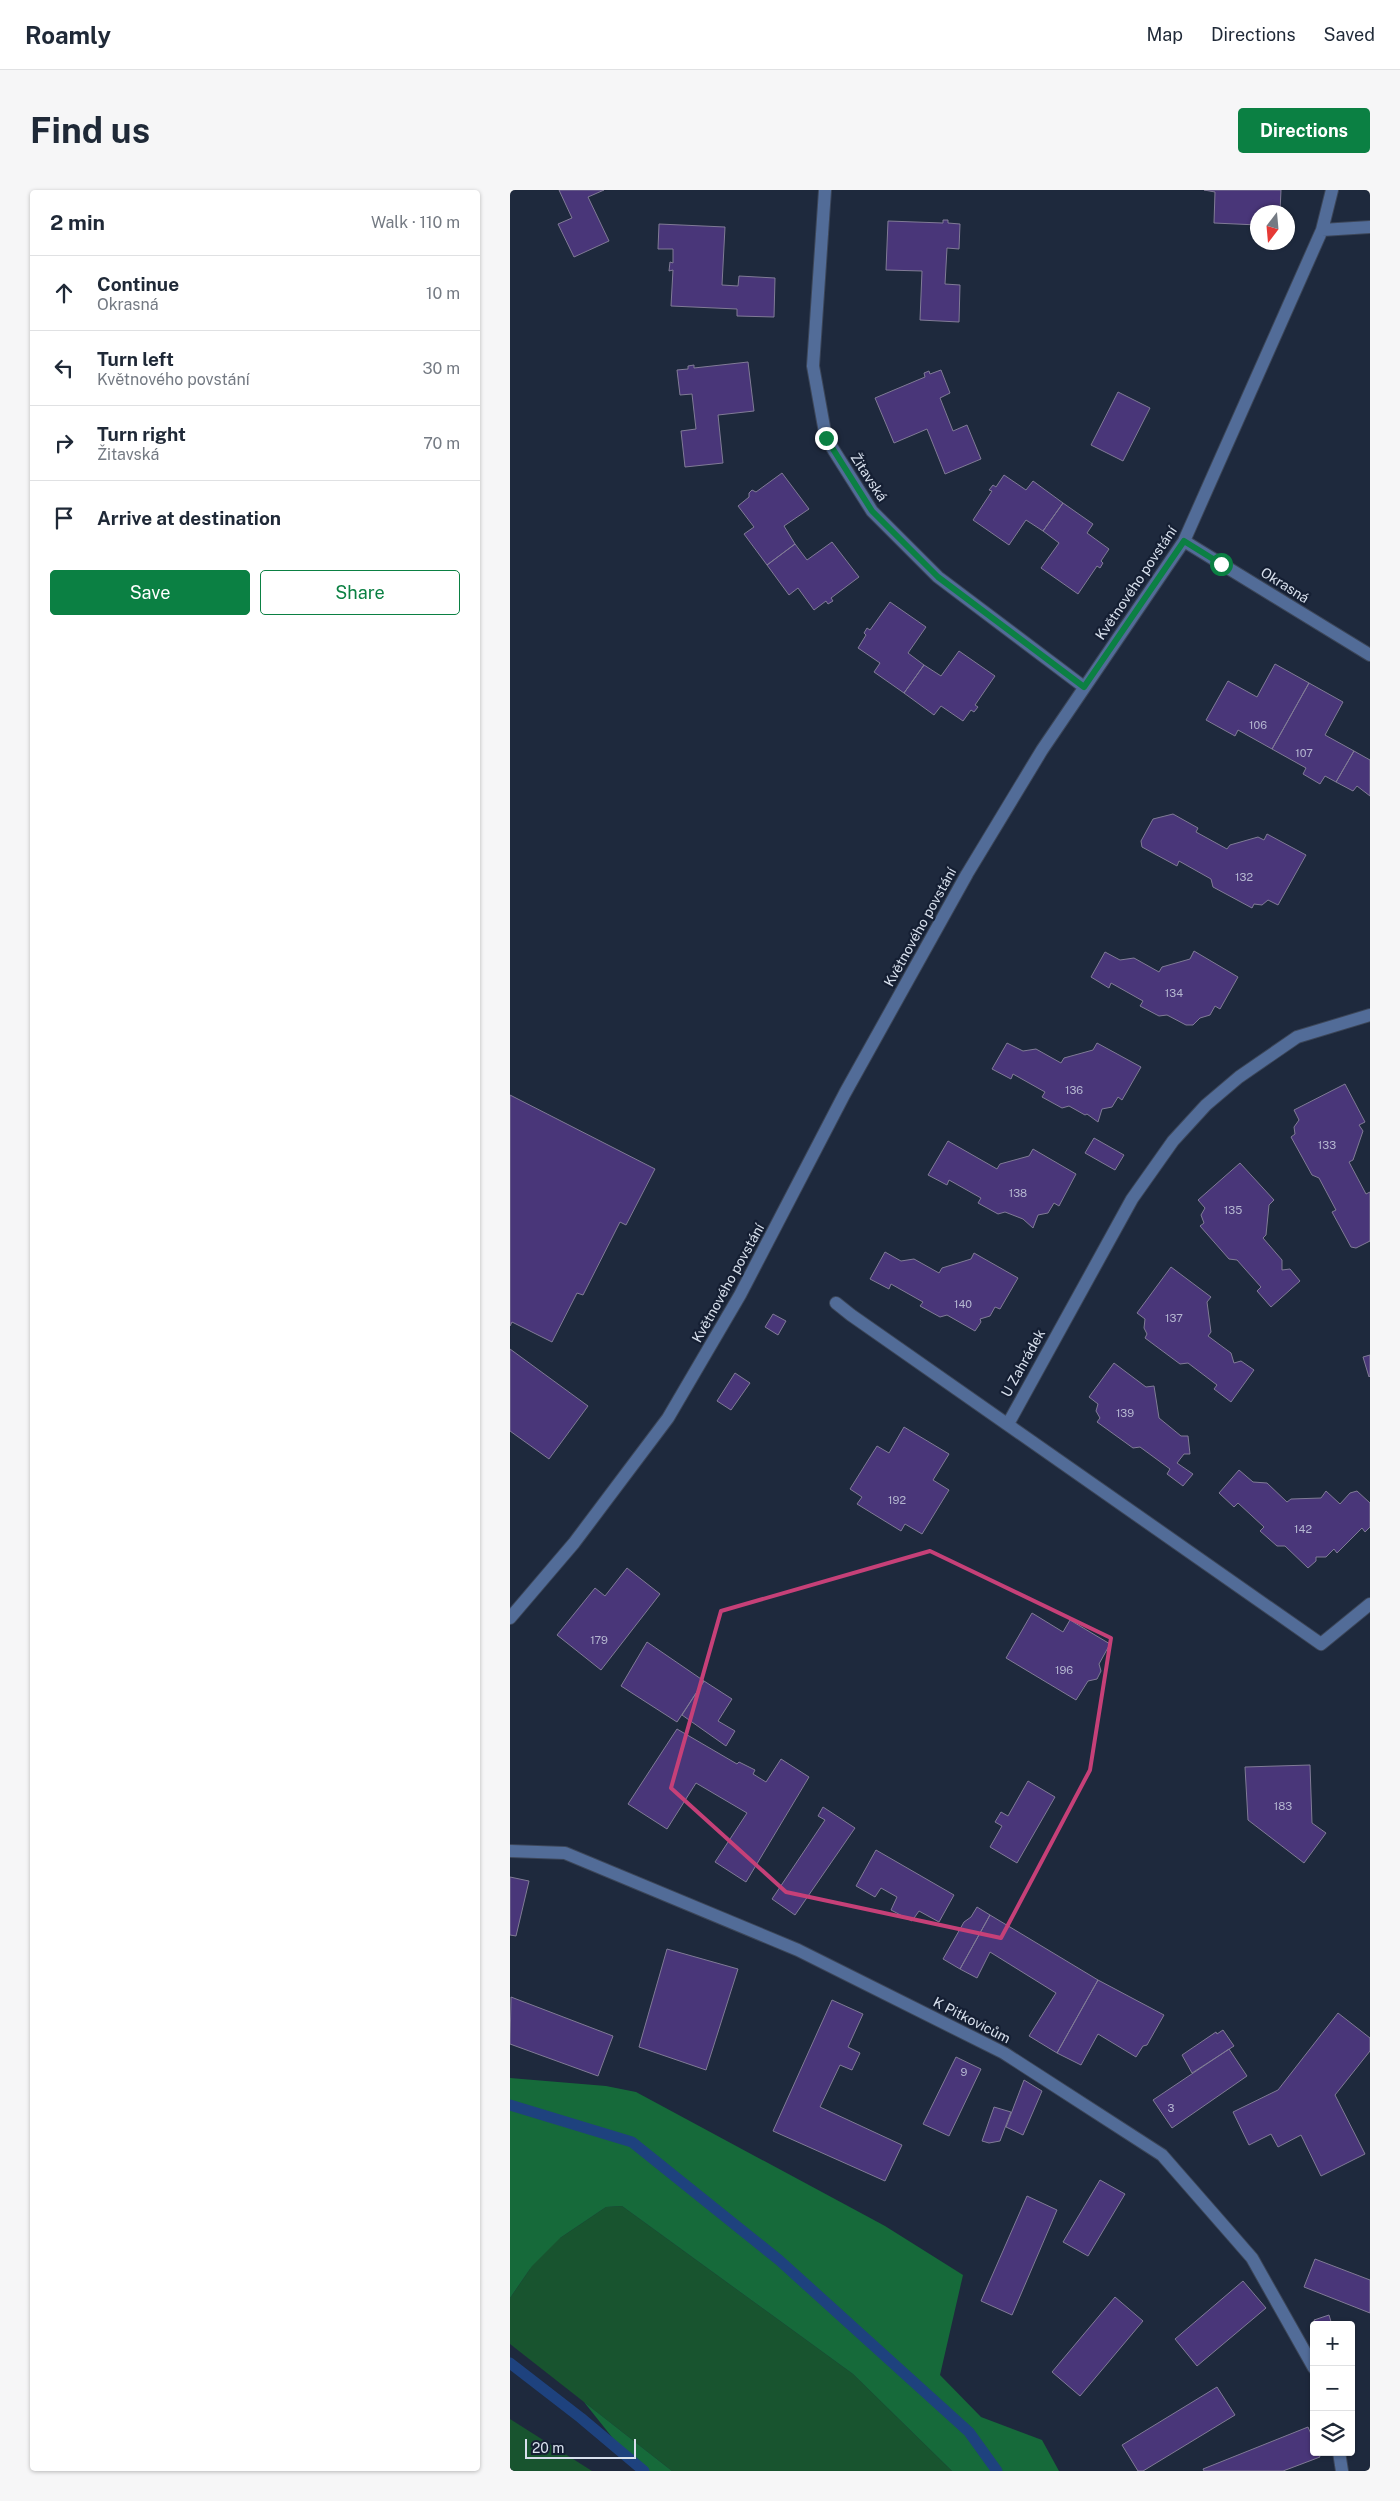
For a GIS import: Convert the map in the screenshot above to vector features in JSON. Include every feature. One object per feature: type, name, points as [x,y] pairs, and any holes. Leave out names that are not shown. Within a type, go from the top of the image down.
[{"type":"street","name":"Žitavská","points":[[825,190],[813,366],[826,438],[872,511],[938,577],[1084,687]]},
{"type":"street","name":"Květnového povstání","points":[[510,1618],[574,1543],[668,1418],[740,1295],[845,1093],[967,874],[1042,750],[1184,541],[1322,230],[1332,190]]},
{"type":"street","points":[[1322,230],[1370,227]]},
{"type":"street","name":"Okrasná","points":[[1184,541],[1370,656]]},
{"type":"street","name":"U Zahrádek","points":[[1008,1424],[1132,1199],[1173,1141],[1206,1105],[1239,1077],[1297,1037],[1370,1015]]},
{"type":"street","points":[[836,1303],[850,1315],[1321,1644],[1370,1604]]},
{"type":"street","name":"K Pitkovicům","points":[[510,1851],[565,1853],[798,1950],[1004,2053],[1162,2155],[1252,2258],[1313,2366]]},
{"type":"street","points":[[1340,2456],[1342,2471]]},
{"type":"highlighted area","points":[[930,1551],[1111,1638],[1090,1770],[1001,1938],[786,1892],[671,1788],[721,1611]]},
{"type":"green space","points":[[510,2078],[606,2086],[636,2092],[885,2226],[963,2275],[940,2375],[981,2417],[1042,2440],[1059,2471],[952,2471],[853,2374],[622,2206],[606,2207],[560,2238],[532,2266],[510,2298]]},
{"type":"green space","points":[[510,2184],[560,2238],[606,2207],[622,2206],[853,2374],[952,2471],[672,2471],[510,2344],[510,2298],[530,2269]]},
{"type":"green space","points":[[584,2402],[672,2471],[639,2471]]},
{"type":"green space","points":[[510,2419],[592,2471],[510,2471]]},
{"type":"building","points":[[559,190],[604,190],[588,197],[609,241],[574,257],[558,224],[572,218]]},
{"type":"building","points":[[1204,190],[1281,190],[1280,205],[1250,205],[1250,225],[1214,223],[1215,192]]},
{"type":"building","points":[[943,220],[948,220],[948,223],[960,224],[959,249],[947,248],[945,284],[960,285],[959,322],[920,320],[922,271],[886,270],[888,221],[943,223]]},
{"type":"building","points":[[659,224],[725,227],[722,285],[738,286],[739,276],[775,278],[774,317],[737,316],[737,309],[671,306],[673,270],[669,271],[670,262],[673,263],[673,249],[658,249]]},
{"type":"building","points":[[748,362],[754,411],[718,415],[723,463],[685,467],[681,431],[696,429],[692,394],[680,395],[677,370],[688,369],[688,366],[694,365],[694,368]]},
{"type":"building","points":[[941,370],[950,393],[940,398],[953,431],[967,425],[981,459],[945,474],[927,429],[894,443],[875,398],[925,377],[924,373],[929,371],[930,374]]},
{"type":"building","points":[[1118,392],[1150,408],[1123,461],[1091,445]]},
{"type":"building","points":[[782,473],[809,509],[784,526],[795,544],[767,565],[744,534],[754,527],[738,506],[749,497],[749,493],[752,490],[756,492]]},
{"type":"building","points":[[1004,475],[1026,490],[1033,481],[1063,503],[1043,531],[1026,520],[1009,545],[973,520],[992,491],[989,490],[993,485],[996,487]]},
{"type":"building","points":[[1063,503],[1093,524],[1087,533],[1109,549],[1101,561],[1103,563],[1100,568],[1097,566],[1078,594],[1041,568],[1059,543],[1043,531]]},
{"type":"building","points":[[832,542],[859,577],[831,598],[833,601],[828,604],[826,601],[814,610],[798,588],[789,595],[767,565],[795,544],[807,560]]},
{"type":"building","points":[[890,602],[926,627],[908,653],[924,665],[904,693],[874,672],[880,663],[858,648],[866,635],[864,633],[867,628],[870,630]]},
{"type":"building","points":[[959,651],[995,676],[975,705],[978,707],[974,712],[971,710],[963,721],[941,706],[934,715],[904,693],[924,665],[941,676]]},
{"type":"building","points":[[1275,664],[1309,683],[1272,749],[1238,730],[1235,736],[1206,720],[1228,681],[1257,697]]},
{"type":"building","points":[[1309,683],[1343,702],[1325,735],[1354,751],[1336,782],[1325,776],[1320,784],[1303,774],[1306,768],[1272,749]]},
{"type":"building","points":[[1354,751],[1370,760],[1370,796],[1357,786],[1353,791],[1336,782]]},
{"type":"building","points":[[1173,814],[1198,828],[1196,832],[1227,849],[1230,845],[1258,837],[1264,840],[1267,834],[1306,855],[1278,905],[1268,900],[1262,905],[1254,904],[1252,908],[1213,887],[1211,879],[1179,861],[1177,866],[1142,847],[1141,841],[1153,819]]},
{"type":"building","points":[[1194,951],[1238,977],[1220,1009],[1215,1006],[1210,1015],[1200,1018],[1193,1025],[1186,1025],[1167,1015],[1159,1016],[1140,1006],[1143,1001],[1111,983],[1109,988],[1091,977],[1105,952],[1120,960],[1134,958],[1159,972],[1162,967],[1190,959]]},
{"type":"building","points":[[1007,1043],[1023,1051],[1036,1049],[1061,1063],[1064,1058],[1093,1050],[1097,1043],[1141,1067],[1122,1100],[1118,1097],[1112,1107],[1102,1109],[1098,1122],[1087,1114],[1085,1115],[1069,1106],[1062,1108],[1042,1097],[1045,1092],[1013,1074],[1011,1079],[992,1069]]},
{"type":"building","points":[[1345,1084],[1365,1122],[1359,1125],[1363,1131],[1353,1160],[1349,1162],[1366,1194],[1370,1192],[1370,1241],[1356,1248],[1351,1247],[1332,1212],[1336,1210],[1319,1178],[1312,1175],[1291,1137],[1295,1134],[1294,1127],[1299,1120],[1294,1110]]},
{"type":"building","points":[[510,1095],[655,1169],[626,1225],[620,1222],[583,1295],[577,1293],[552,1342],[512,1322],[510,1326]]},
{"type":"building","points":[[1094,1138],[1124,1155],[1115,1170],[1085,1153]]},
{"type":"building","points":[[948,1141],[997,1169],[1000,1164],[1029,1156],[1033,1149],[1076,1174],[1059,1206],[1054,1203],[1048,1213],[1038,1215],[1033,1228],[1023,1219],[1005,1212],[998,1214],[978,1203],[981,1198],[949,1180],[947,1185],[928,1175]]},
{"type":"building","points":[[1240,1163],[1274,1200],[1269,1205],[1266,1235],[1263,1238],[1282,1260],[1282,1270],[1290,1269],[1300,1281],[1271,1307],[1257,1291],[1261,1287],[1237,1260],[1229,1259],[1200,1226],[1204,1223],[1201,1215],[1205,1208],[1198,1200]]},
{"type":"building","points":[[885,1252],[901,1261],[914,1259],[939,1273],[942,1268],[971,1259],[974,1253],[1018,1278],[1000,1309],[995,1307],[990,1316],[980,1319],[981,1322],[975,1331],[947,1315],[940,1317],[920,1306],[923,1302],[891,1284],[889,1289],[870,1279]]},
{"type":"building","points":[[1171,1267],[1211,1297],[1207,1302],[1211,1332],[1208,1336],[1231,1353],[1234,1363],[1241,1361],[1254,1370],[1231,1402],[1214,1389],[1217,1385],[1188,1363],[1180,1364],[1145,1338],[1147,1334],[1144,1328],[1145,1319],[1137,1313]]},
{"type":"building","points":[[773,1314],[786,1321],[778,1335],[765,1327]]},
{"type":"building","points":[[510,1349],[588,1406],[549,1459],[510,1431]]},
{"type":"building","points":[[1370,1355],[1370,1376],[1369,1377],[1363,1357]]},
{"type":"building","points":[[1114,1363],[1146,1387],[1154,1386],[1159,1418],[1181,1436],[1188,1436],[1190,1454],[1184,1454],[1177,1463],[1193,1474],[1183,1486],[1167,1474],[1170,1469],[1140,1447],[1133,1448],[1097,1422],[1100,1418],[1096,1411],[1098,1404],[1089,1397]]},
{"type":"building","points":[[735,1373],[750,1383],[731,1410],[717,1401]]},
{"type":"building","points":[[904,1427],[949,1454],[933,1480],[949,1490],[922,1534],[905,1524],[901,1531],[857,1504],[862,1497],[850,1489],[877,1446],[889,1453]]},
{"type":"building","points":[[1239,1470],[1253,1482],[1267,1483],[1287,1502],[1291,1499],[1321,1498],[1326,1491],[1340,1504],[1350,1493],[1357,1491],[1370,1503],[1370,1527],[1365,1532],[1362,1528],[1337,1553],[1334,1549],[1326,1557],[1316,1557],[1316,1561],[1308,1568],[1285,1546],[1277,1546],[1260,1531],[1264,1527],[1238,1503],[1234,1507],[1219,1493]]},
{"type":"building","points":[[627,1568],[660,1594],[601,1670],[557,1635],[595,1588],[605,1596]]},
{"type":"building","points":[[1032,1613],[1063,1632],[1070,1620],[1110,1644],[1099,1664],[1101,1671],[1097,1679],[1088,1681],[1076,1700],[1006,1658]]},
{"type":"building","points":[[647,1642],[704,1681],[677,1722],[621,1686]]},
{"type":"building","points":[[704,1681],[732,1699],[718,1721],[735,1731],[726,1746],[682,1715]]},
{"type":"building","points":[[677,1729],[737,1764],[739,1762],[755,1770],[753,1774],[766,1782],[781,1759],[809,1777],[746,1882],[715,1862],[747,1813],[696,1783],[667,1829],[628,1804]]},
{"type":"building","points":[[1310,1765],[1312,1823],[1326,1833],[1304,1863],[1248,1820],[1245,1767]]},
{"type":"building","points":[[1028,1781],[1055,1797],[1017,1863],[990,1847],[1002,1826],[995,1822],[1001,1812],[1008,1816]]},
{"type":"building","points":[[823,1807],[855,1828],[795,1915],[772,1899],[825,1820],[818,1816]]},
{"type":"building","points":[[876,1850],[954,1895],[939,1922],[919,1911],[912,1921],[891,1910],[897,1897],[881,1888],[875,1897],[856,1886]]},
{"type":"building","points":[[510,1877],[529,1881],[516,1936],[510,1935]]},
{"type":"building","points":[[977,1907],[990,1915],[960,1969],[943,1959],[964,1922],[971,1917]]},
{"type":"building","points":[[990,1915],[1098,1980],[1057,2053],[1029,2036],[1056,1993],[990,1952],[977,1978],[960,1969]]},
{"type":"building","points":[[667,1949],[738,1969],[706,2070],[639,2047]]},
{"type":"building","points":[[1098,1980],[1164,2015],[1147,2045],[1143,2046],[1136,2057],[1098,2034],[1081,2065],[1057,2053]]},
{"type":"building","points":[[511,1997],[613,2036],[598,2076],[510,2044]]},
{"type":"building","points":[[832,2000],[863,2014],[848,2047],[860,2053],[852,2070],[840,2065],[820,2107],[902,2145],[885,2181],[773,2131]]},
{"type":"building","points":[[1338,2013],[1370,2038],[1370,2051],[1335,2095],[1365,2154],[1321,2176],[1301,2135],[1278,2147],[1271,2134],[1249,2145],[1233,2112],[1278,2090]]},
{"type":"building","points":[[1223,2030],[1234,2046],[1192,2073],[1182,2055],[1216,2032],[1217,2034]]},
{"type":"building","points":[[1229,2049],[1247,2076],[1172,2128],[1153,2100]]},
{"type":"building","points":[[956,2057],[981,2069],[949,2136],[923,2124]]},
{"type":"building","points":[[1024,2080],[1042,2091],[1023,2135],[1006,2127]]},
{"type":"building","points":[[994,2107],[1011,2112],[1000,2141],[989,2143],[982,2141]]},
{"type":"building","points":[[1100,2180],[1125,2194],[1088,2256],[1063,2242]]},
{"type":"building","points":[[1027,2196],[1057,2210],[1012,2315],[981,2301]]},
{"type":"building","points":[[1315,2259],[1370,2280],[1370,2313],[1304,2287]]},
{"type":"building","points":[[1243,2281],[1266,2308],[1197,2366],[1175,2339]]},
{"type":"building","points":[[1115,2297],[1143,2321],[1080,2396],[1052,2372]]},
{"type":"building","points":[[1329,2315],[1331,2321],[1314,2321]]},
{"type":"building","points":[[1217,2387],[1235,2415],[1143,2471],[1138,2471],[1122,2445]]},
{"type":"building","points":[[1308,2427],[1310,2432],[1310,2456],[1320,2457],[1283,2471],[1204,2471],[1203,2469]]},
{"type":"waterway","points":[[510,2105],[632,2142],[779,2260],[969,2432],[997,2471]]},
{"type":"waterway","points":[[510,2363],[581,2418],[644,2471]]},
{"type":"route","points":[[826,438],[872,511],[938,577],[1084,687],[1184,541],[1221,564]]}]
